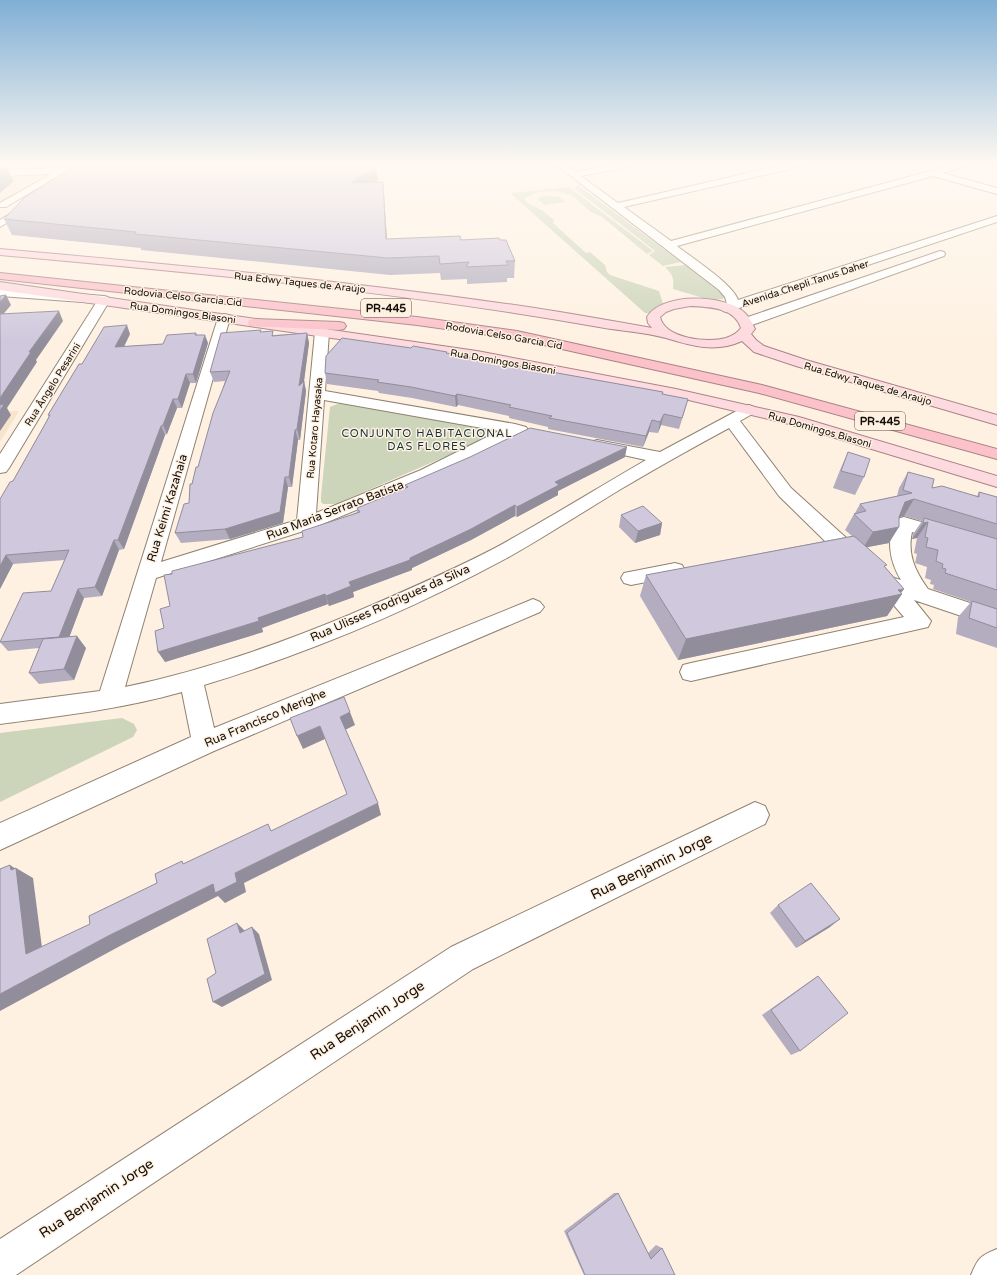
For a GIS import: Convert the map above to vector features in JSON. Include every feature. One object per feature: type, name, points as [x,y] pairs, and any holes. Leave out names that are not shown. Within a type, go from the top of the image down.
[{"type":"highway","name":"Rodovia Celso Garcia Cid","points":[[0,268],[404,310],[533,326]]},
{"type":"highway","name":"Rodovia Celso Garcia Cid","points":[[0,276],[417,321],[517,335],[762,389],[997,454]]},
{"type":"highway","points":[[254,323],[517,335]]},
{"type":"highway","name":"Rodovia Celso Garcia Cid","points":[[563,332],[768,380],[997,440]]},
{"type":"main road","name":"Rua Edwy Taques de Araújo","points":[[0,245],[112,254],[315,275],[635,317],[654,317],[658,311],[677,304],[704,303],[730,307],[742,316],[751,343],[759,349],[997,420]]},
{"type":"main road","name":"Rua Edwy Taques de Araújo","points":[[0,252],[164,267],[391,292],[536,312],[669,335],[688,341],[709,344],[724,343],[736,340],[746,328]]},
{"type":"main road","name":"Rua Domingos Biasoni","points":[[0,286],[477,355],[676,393],[740,415],[793,420],[997,482]]},
{"type":"main road","points":[[654,317],[655,323],[660,329],[669,335]]},
{"type":"street","points":[[638,222],[723,287],[731,296],[730,307]]},
{"type":"street","points":[[669,245],[752,222]]},
{"type":"street","name":"Avenida Chepli Tanus Daher","points":[[730,307],[986,222]]},
{"type":"street","name":"Avenida Chepli Tanus Daher","points":[[746,328],[953,249]]},
{"type":"street","points":[[723,287],[763,297]]},
{"type":"street","points":[[0,292],[104,300]]},
{"type":"street","name":"Rua Ângelo Pesarini","points":[[0,468],[104,300]]},
{"type":"street","name":"Rua Keimi Kazahaia","points":[[110,698],[224,318]]},
{"type":"street","name":"Rua Kotaro Hayasaka","points":[[306,524],[322,332]]},
{"type":"street","points":[[317,394],[538,434]]},
{"type":"street","points":[[691,672],[920,621],[887,583],[836,540],[785,492],[740,415]]},
{"type":"street","name":"Rua Ulisses Rodrigues da Silva","points":[[0,714],[110,698],[161,688],[298,645],[421,592],[520,542],[662,458],[740,415]]},
{"type":"street","name":"Rua Maria Serrato Batista","points":[[148,573],[306,524],[427,474],[515,429]]},
{"type":"street","points":[[585,443],[662,458]]},
{"type":"street","points":[[920,595],[906,570],[902,557],[900,546],[904,523],[997,551]]},
{"type":"street","points":[[813,544],[836,540]]},
{"type":"street","points":[[631,578],[692,567]]},
{"type":"street","points":[[887,583],[997,620]]},
{"type":"street","name":"Rua Francisco Merighe","points":[[0,837],[204,743],[533,607]]},
{"type":"street","points":[[191,679],[204,743]]},
{"type":"street","name":"Rua Benjamin Jorge","points":[[0,1262],[462,958],[755,815]]},
{"type":"street","points":[[991,1275],[997,1269]]},
{"type":"shaded area","points":[[19,411],[0,442],[0,412]]},
{"type":"green space","points":[[543,222],[553,222],[586,253],[590,252],[605,265],[607,272],[610,275],[659,291],[666,313],[659,315],[645,313]]},
{"type":"green space","points":[[609,222],[616,222],[653,251],[647,254]]},
{"type":"green space","points":[[618,222],[628,222],[681,262],[663,266],[649,255],[655,251]]},
{"type":"green space","points":[[685,265],[722,294],[724,297],[723,299],[710,300],[673,289],[672,277],[670,272],[665,267]]},
{"type":"green space","points":[[340,403],[498,432],[495,435],[336,504],[323,504],[321,502],[321,496],[330,407]]},
{"type":"green space","points":[[122,718],[134,724],[137,730],[133,737],[0,802],[0,733]]},
{"type":"building","points":[[40,222],[385,222],[386,239],[460,236],[461,240],[499,238],[500,240],[506,240],[515,261],[506,261],[508,265],[466,267],[469,262],[440,264],[439,256],[388,258],[135,234],[136,232]]},
{"type":"building","points":[[6,295],[0,302],[0,296]]},
{"type":"building","points":[[59,311],[29,352],[31,352],[0,398],[0,314]]},
{"type":"building","points":[[127,325],[115,347],[163,344],[167,335],[196,333],[195,335],[205,335],[193,374],[186,374],[178,399],[173,399],[163,425],[161,426],[118,540],[114,540],[95,587],[78,589],[59,637],[0,642],[23,593],[51,591],[69,550],[6,555],[0,566],[0,499],[10,482],[13,481],[50,415],[48,415],[79,364],[82,364],[104,327]]},
{"type":"building","points":[[261,330],[260,332],[273,331],[272,336],[307,333],[299,386],[304,381],[297,429],[295,430],[289,477],[285,477],[280,512],[225,529],[175,533],[184,504],[189,503],[190,484],[192,484],[196,467],[198,467],[213,413],[230,371],[210,372],[221,333]]},
{"type":"building","points":[[342,338],[411,348],[413,346],[663,392],[662,394],[688,399],[682,418],[664,414],[660,422],[652,420],[646,436],[549,418],[552,416],[509,407],[511,405],[457,394],[455,396],[377,382],[379,380],[325,373],[326,356]]},
{"type":"building","points":[[4,404],[0,411],[0,405]]},
{"type":"building","points":[[530,428],[627,447],[555,482],[559,485],[517,507],[515,505],[471,529],[410,558],[410,560],[349,582],[351,586],[326,596],[325,594],[258,618],[259,621],[158,652],[155,631],[164,628],[160,609],[170,606],[164,575],[172,574],[172,571],[303,537],[302,531],[360,512],[357,508],[408,487],[405,485],[470,457]]},
{"type":"building","points":[[848,452],[870,459],[864,477],[841,471]]},
{"type":"building","points":[[908,472],[934,479],[932,488],[942,486],[979,497],[979,492],[997,497],[997,524],[914,499],[905,502],[899,517],[899,527],[873,532],[854,514],[866,511],[860,504],[912,493],[903,490]]},
{"type":"building","points":[[643,506],[662,523],[638,531],[621,515]]},
{"type":"building","points":[[924,518],[997,539],[997,590],[945,573],[946,569],[942,568],[943,564],[936,561],[938,550],[926,547],[928,538],[925,537],[928,522],[923,523]]},
{"type":"building","points":[[854,536],[887,565],[884,566],[904,589],[898,590],[902,594],[686,639],[646,575]]},
{"type":"building","points":[[972,601],[997,609],[997,628],[969,618]]},
{"type":"building","points":[[77,636],[64,669],[29,673],[43,639]]},
{"type":"building","points":[[344,697],[350,712],[340,717],[378,803],[235,873],[237,882],[215,893],[213,884],[108,936],[0,994],[0,869],[10,865],[11,870],[16,868],[26,954],[90,924],[89,916],[157,883],[155,874],[182,861],[183,864],[268,824],[271,831],[347,794],[320,726],[297,736],[290,718]]},
{"type":"building","points":[[811,883],[840,919],[805,941],[778,905]]},
{"type":"building","points":[[237,923],[240,933],[252,927],[265,974],[213,1002],[207,979],[216,973],[207,939]]},
{"type":"building","points":[[818,976],[848,1013],[800,1051],[771,1010]]},
{"type":"building","points":[[618,1193],[651,1259],[662,1248],[675,1275],[585,1275],[567,1233]]},
{"type":"district","name":"CONJUNTO HABITACIONAL DAS FLORES","points":[[427,439]]}]
